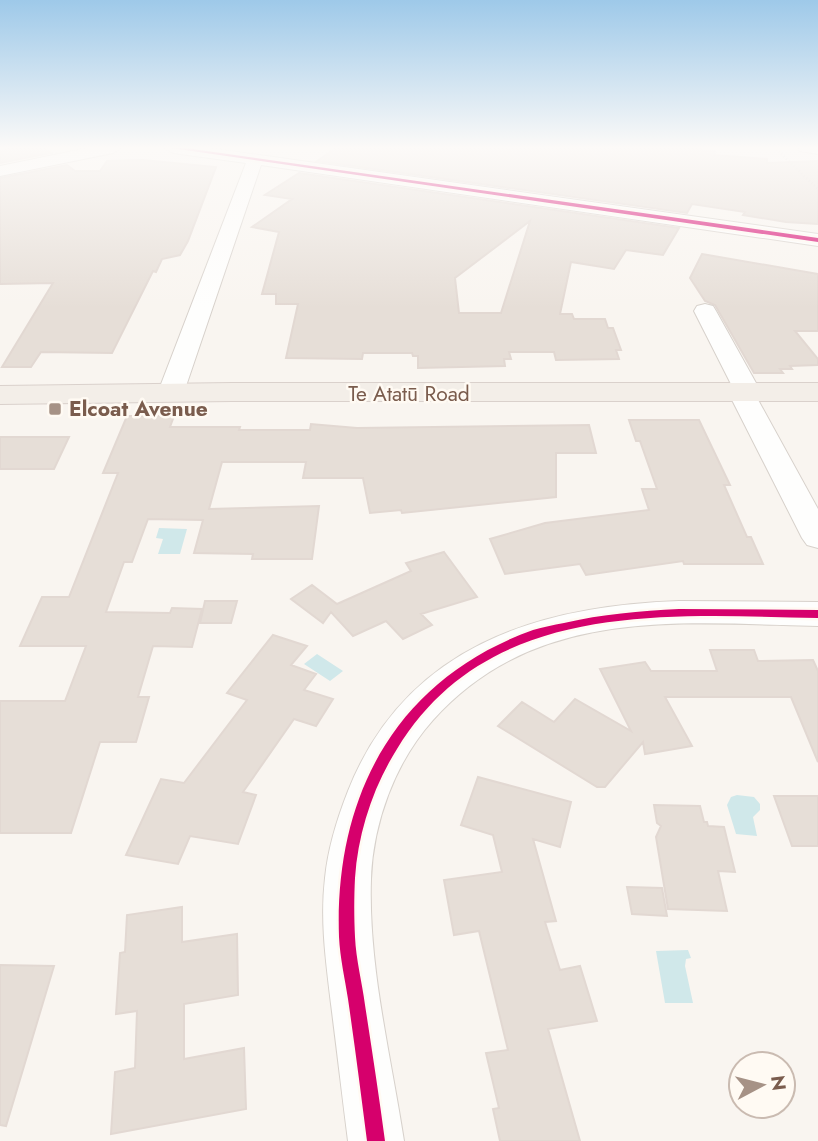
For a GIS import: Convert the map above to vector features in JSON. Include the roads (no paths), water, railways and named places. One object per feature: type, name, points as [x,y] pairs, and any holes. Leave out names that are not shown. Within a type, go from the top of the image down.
[{"type":"main road","name":"Te Atatū Road","points":[[0,395],[818,392]]},
{"type":"street","points":[[171,393],[228,201]]},
{"type":"street","points":[[555,201],[818,240]]},
{"type":"street","points":[[705,311],[818,538]]},
{"type":"street","points":[[376,1141],[347,936],[350,869],[356,820],[375,772],[398,731],[422,702],[479,659],[516,641],[594,620],[635,615],[818,614]]},
{"type":"water","points":[[159,528],[187,529],[180,554],[158,554],[163,539],[156,538]]},
{"type":"water","points":[[317,654],[343,671],[330,681],[304,664]]},
{"type":"water","points":[[731,797],[754,797],[760,804],[760,810],[753,817],[757,836],[736,834],[727,805]]},
{"type":"water","points":[[688,950],[691,958],[686,959],[685,966],[693,1003],[665,1003],[656,951]]},
{"type":"place","name":"Elcoat Avenue","points":[[55,409]]}]
